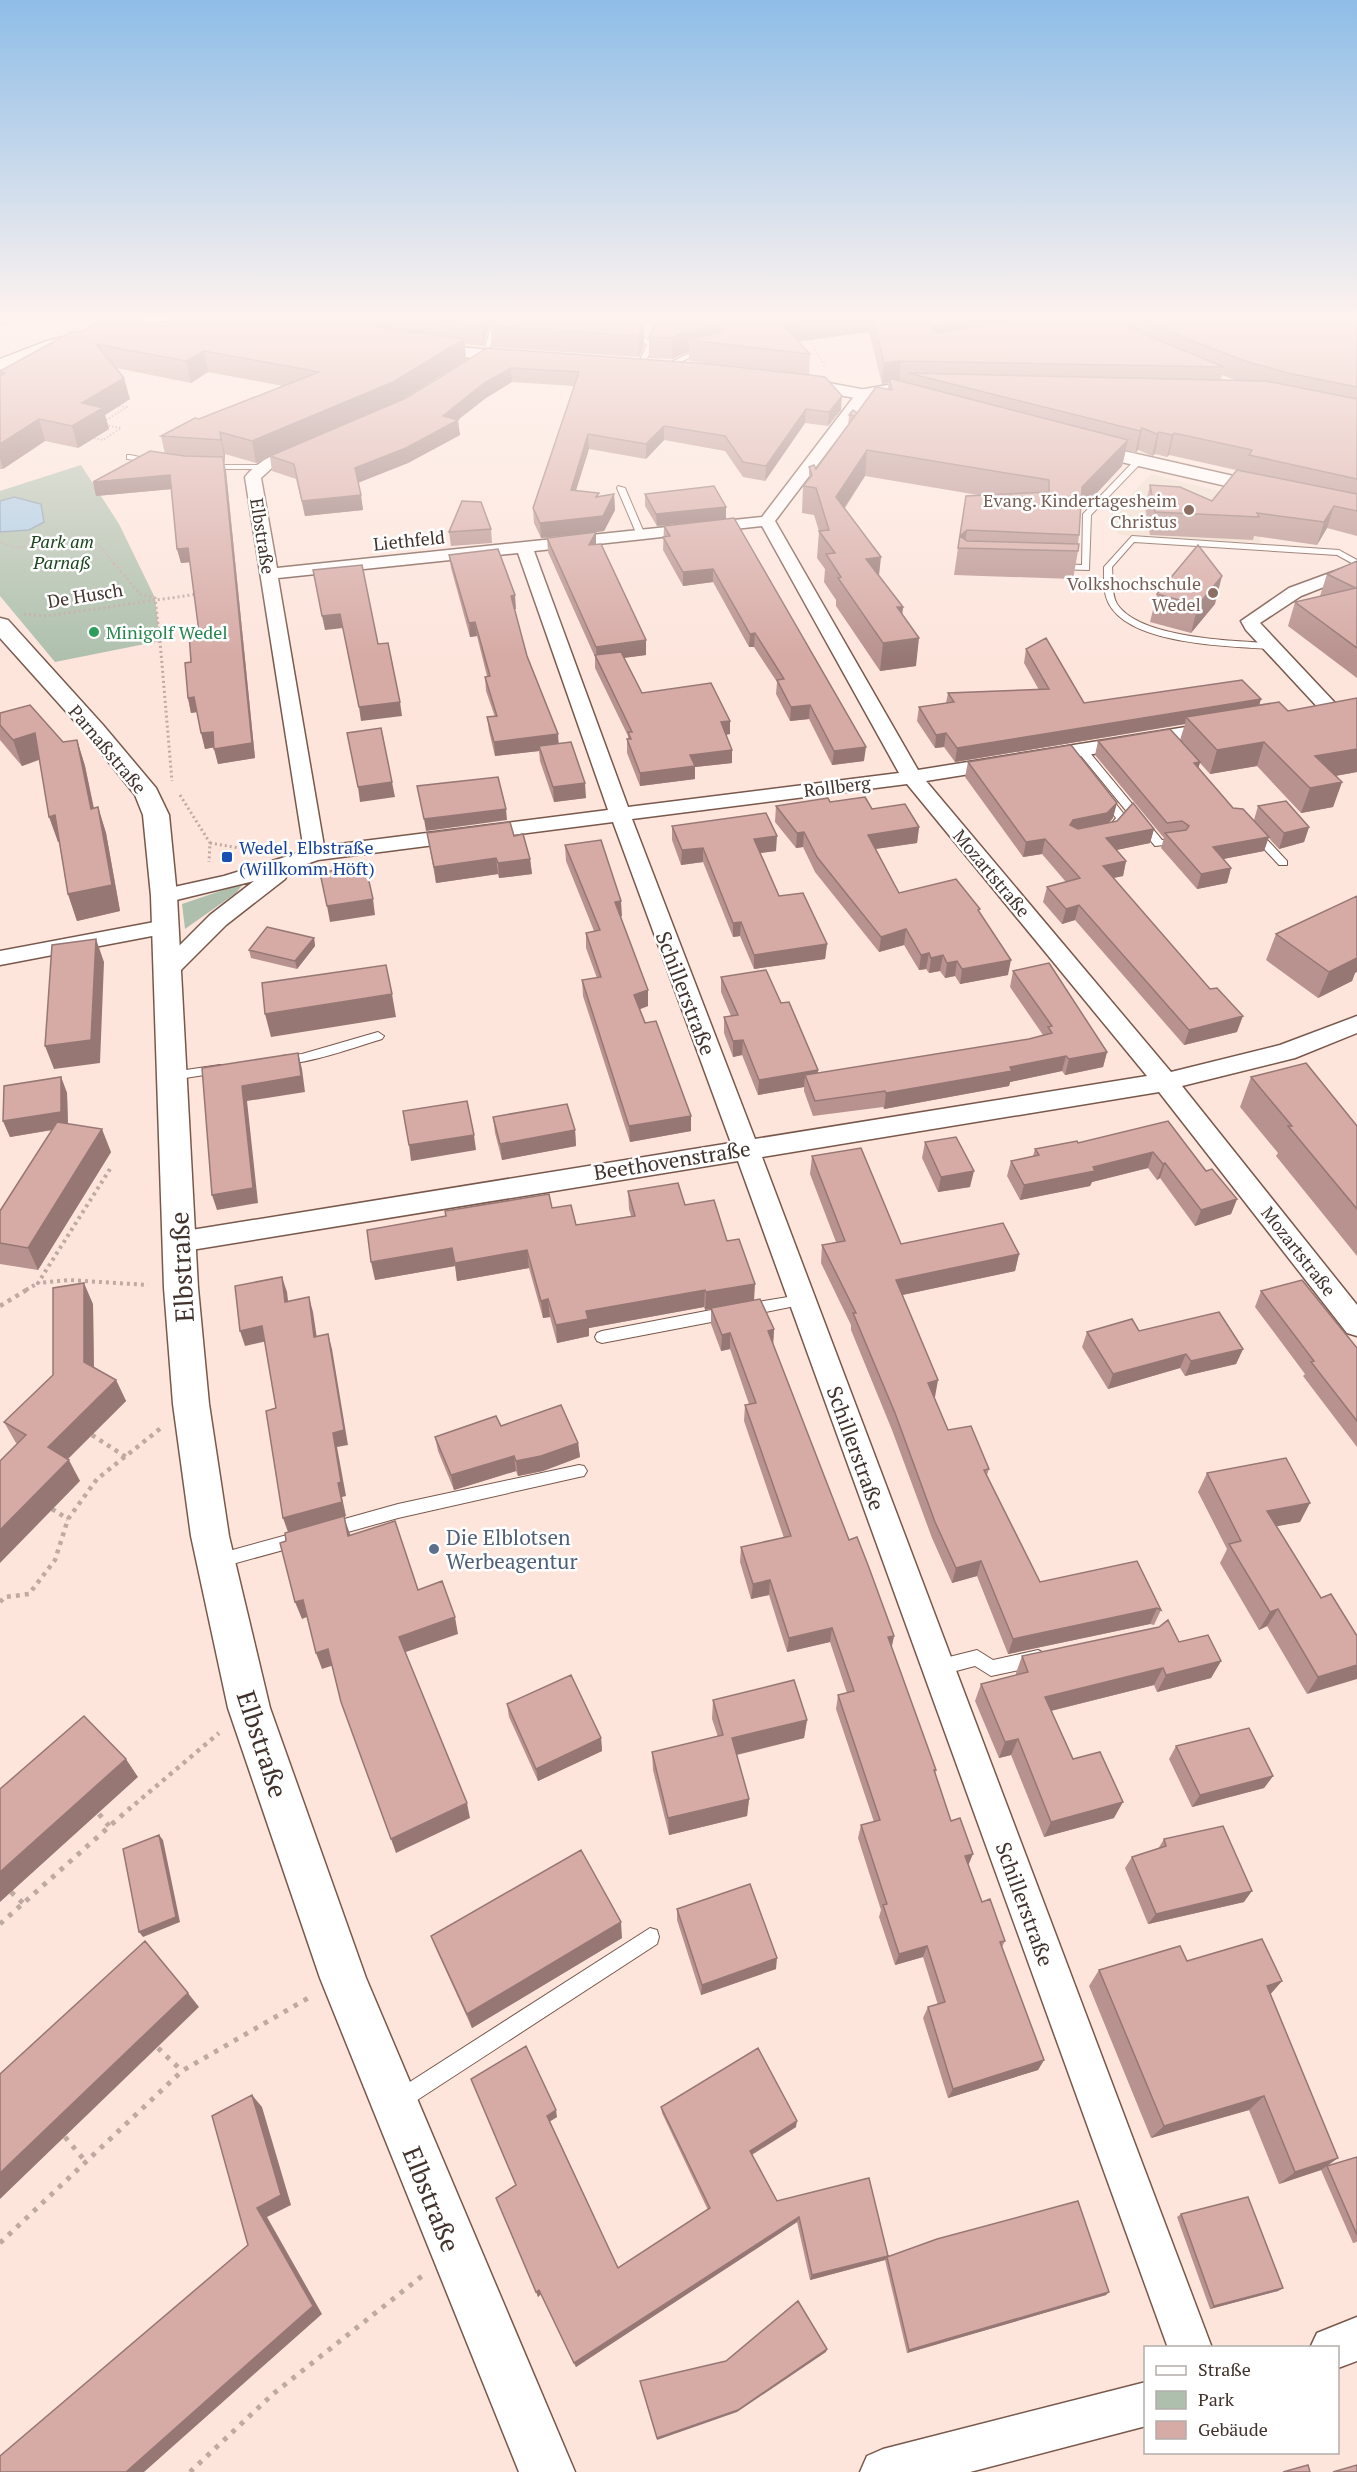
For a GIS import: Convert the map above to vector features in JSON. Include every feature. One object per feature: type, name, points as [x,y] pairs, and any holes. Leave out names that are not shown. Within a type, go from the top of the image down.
[{"type":"street","points":[[767,521],[836,429]]},
{"type":"street","name":"Elbstraße","points":[[315,854],[253,477],[264,467],[321,441]]},
{"type":"street","points":[[1065,443],[1138,462],[1357,510]]},
{"type":"street","name":"Liethfeld","points":[[269,574],[767,521]]},
{"type":"street","name":"Mozartstraße","points":[[767,521],[912,777],[1165,1082],[1357,1325]]},
{"type":"street","name":"Schillerstraße","points":[[525,548],[620,814],[1189,2346]]},
{"type":"street","points":[[1306,713],[1339,707],[1270,646],[1250,621],[1295,592],[1357,568]]},
{"type":"street","name":"Parnaßstraße","points":[[6,623],[147,793],[156,815],[164,896]]},
{"type":"street","name":"Rollberg","points":[[315,854],[912,777],[1076,751],[1171,740],[1237,724]]},
{"type":"street","points":[[164,896],[229,882],[315,854]]},
{"type":"street","points":[[167,971],[233,908],[276,874],[315,854]]},
{"type":"street","name":"Elbstraße","points":[[164,896],[181,1288],[190,1404],[216,1562],[249,1708],[343,1978],[454,2252],[547,2472]]},
{"type":"street","points":[[0,958],[165,927]]},
{"type":"street","name":"Beethovenstraße","points":[[179,1242],[746,1148],[1165,1082],[1286,1052],[1357,1024]]},
{"type":"street","points":[[1338,2346],[1357,2339]]},
{"type":"street","points":[[883,2472],[1144,2405]]},
{"type":"lane","points":[[130,457],[165,463]]},
{"type":"lane","points":[[1042,566],[1086,568],[1086,514],[1138,462]]},
{"type":"lane","points":[[199,466],[264,467]]},
{"type":"lane","points":[[621,488],[641,535]]},
{"type":"lane","points":[[1270,646],[1201,641],[1146,627],[1126,618],[1113,603],[1108,567],[1132,539],[1339,553],[1357,563]]},
{"type":"lane","points":[[1076,751],[1122,818],[1109,832],[1097,835]]},
{"type":"lane","points":[[1076,751],[1159,844],[1178,841]]},
{"type":"lane","points":[[1244,820],[1283,863]]},
{"type":"lane","points":[[272,1062],[302,1058],[378,1036]]},
{"type":"lane","points":[[172,1076],[229,1067]]},
{"type":"lane","points":[[602,1337],[800,1300]]},
{"type":"lane","points":[[216,1562],[398,1511],[579,1471]]},
{"type":"lane","points":[[937,1668],[977,1659],[992,1668],[1056,1654]]},
{"type":"lane","points":[[394,2104],[651,1937]]},
{"type":"path","points":[[94,438],[103,440],[119,429]]},
{"type":"path","points":[[0,542],[14,547],[98,544],[140,594],[155,598],[172,784]]},
{"type":"path","name":"De Husch","points":[[6,623],[155,598],[203,593]]},
{"type":"path","points":[[152,642],[160,641]]},
{"type":"path","points":[[210,843],[260,852]]},
{"type":"path","points":[[38,1283],[110,1169]]},
{"type":"path","points":[[0,1306],[38,1283],[69,1280],[181,1288]]},
{"type":"path","points":[[0,1602],[2,1596],[29,1594],[54,1560],[68,1520],[97,1479],[190,1404]]},
{"type":"path","points":[[92,1435],[126,1457]]},
{"type":"path","points":[[52,1509],[68,1520]]},
{"type":"path","points":[[0,1924],[109,1826],[249,1708]]},
{"type":"path","points":[[99,1814],[109,1826]]},
{"type":"path","points":[[11,1892],[22,1903]]},
{"type":"path","points":[[0,2243],[182,2071],[343,1978]]},
{"type":"path","points":[[158,2048],[182,2071]]},
{"type":"path","points":[[65,2137],[86,2162]]},
{"type":"path","points":[[190,2472],[273,2394],[454,2252]]},
{"type":"shaded area","name":"Evang. Kindertagesheim Christus","points":[[1151,474],[1264,502],[1260,543],[1119,535],[1108,518]]},
{"type":"green space","name":"Park am Parnaß","points":[[81,465],[119,524],[155,598],[160,641],[55,662],[0,596],[0,491]]},
{"type":"green space","points":[[244,883],[236,893],[185,929],[182,904]]},
{"type":"water","points":[[14,497],[41,504],[44,522],[29,530],[0,532],[0,501]]},
{"type":"building","points":[[0,429],[23,429],[0,444]]},
{"type":"building","points":[[174,429],[280,429],[252,441],[220,432],[221,440],[161,436]]},
{"type":"building","points":[[332,429],[441,429],[406,448],[355,468],[361,495],[302,501],[294,464],[270,456]]},
{"type":"building","points":[[560,429],[661,429],[646,444],[588,434],[571,490],[599,493],[596,497],[614,494],[603,516],[540,523],[533,508]]},
{"type":"building","points":[[684,429],[792,429],[766,466],[743,462],[725,436]]},
{"type":"building","points":[[845,429],[1087,429],[1128,440],[1082,487],[1079,535],[967,530],[960,536],[967,541],[1079,544],[1078,551],[958,548],[966,496],[1049,492],[1049,480],[867,450],[836,497],[881,557],[866,559],[903,607],[897,607],[919,638],[883,643],[838,578],[841,577],[826,554],[835,553],[819,531],[829,530],[816,488],[803,486],[812,475],[809,467],[814,465],[816,469]]},
{"type":"building","points":[[1145,429],[1357,429],[1357,479],[1249,455],[1252,450],[1174,433],[1172,435],[1159,432],[1157,434]]},
{"type":"building","points":[[150,451],[185,456],[223,457],[252,743],[214,749],[213,732],[201,733],[194,697],[188,698],[185,663],[191,662],[189,633],[199,632],[188,548],[177,549],[170,475],[93,482]]},
{"type":"building","points":[[1237,470],[1357,494],[1357,511],[1334,506],[1324,522],[1257,513],[1259,517],[1155,512],[1150,485],[1180,487],[1212,501]]},
{"type":"building","points":[[714,486],[726,507],[656,514],[645,494]]},
{"type":"building","points":[[462,501],[481,502],[491,529],[449,532]]},
{"type":"building","points":[[734,518],[866,747],[834,751],[810,705],[791,707],[777,680],[784,679],[755,633],[750,634],[713,569],[683,572],[663,537],[670,536],[664,526]]},
{"type":"building","points":[[596,532],[589,545],[601,544],[646,640],[596,647],[547,538]]},
{"type":"building","points":[[1198,545],[1222,576],[1198,605],[1157,594]]},
{"type":"building","points":[[498,549],[515,595],[511,596],[527,656],[558,734],[494,742],[487,717],[497,716],[485,677],[490,676],[475,622],[469,623],[449,555]]},
{"type":"building","points":[[1357,561],[1357,648],[1295,602],[1356,588],[1327,574]]},
{"type":"building","points":[[362,565],[378,644],[388,643],[400,702],[359,707],[340,614],[322,616],[313,570]]},
{"type":"building","points":[[1046,638],[1084,703],[1242,680],[1261,699],[957,748],[946,733],[936,735],[919,707],[954,702],[948,693],[1049,689],[1026,649]]},
{"type":"building","points":[[621,652],[642,693],[711,683],[730,721],[721,722],[732,750],[690,755],[695,766],[640,773],[627,739],[631,739],[628,732],[632,732],[595,655]]},
{"type":"building","points":[[1357,698],[1357,749],[1315,756],[1342,782],[1310,788],[1264,742],[1217,750],[1186,717],[1279,702],[1288,711]]},
{"type":"building","points":[[30,705],[63,742],[77,740],[91,809],[98,807],[112,885],[68,894],[55,815],[49,817],[35,733],[13,740],[0,725],[0,713]]},
{"type":"building","points":[[381,728],[392,782],[358,787],[347,733]]},
{"type":"building","points":[[1170,729],[1200,762],[1194,763],[1233,808],[1243,809],[1269,837],[1213,847],[1231,868],[1201,874],[1165,833],[1186,830],[1189,826],[1182,821],[1167,823],[1098,741]]},
{"type":"building","points":[[571,742],[585,783],[553,787],[539,746]]},
{"type":"building","points":[[1071,745],[1117,803],[1107,813],[1073,820],[1070,825],[1078,829],[1117,821],[1133,803],[1154,829],[1106,838],[1126,861],[1103,866],[1210,989],[1217,988],[1243,1016],[1189,1030],[1079,905],[1066,909],[1047,887],[1080,878],[1045,839],[1026,842],[968,762]]},
{"type":"building","points":[[498,777],[506,809],[424,819],[417,786]]},
{"type":"building","points":[[865,797],[872,809],[905,804],[919,827],[868,835],[899,893],[956,879],[980,909],[978,910],[1011,960],[962,969],[957,961],[947,963],[943,955],[931,958],[929,953],[921,955],[906,929],[881,937],[817,857],[804,832],[797,833],[776,806],[828,798],[830,802]]},
{"type":"building","points":[[1286,801],[1309,827],[1284,833],[1258,806]]},
{"type":"building","points":[[766,813],[777,836],[754,839],[779,896],[803,893],[827,944],[754,955],[741,922],[733,923],[703,848],[682,850],[672,826]]},
{"type":"building","points":[[510,822],[514,836],[523,834],[530,859],[498,863],[496,858],[434,867],[427,833]]},
{"type":"building","points":[[601,840],[621,901],[615,902],[648,990],[634,995],[645,1023],[656,1021],[691,1116],[629,1126],[582,980],[601,977],[586,933],[600,930],[565,845]]},
{"type":"building","points":[[365,864],[373,899],[327,906],[320,873]]},
{"type":"building","points":[[1357,896],[1357,958],[1329,972],[1276,934]]},
{"type":"building","points":[[267,927],[314,938],[295,961],[249,950]]},
{"type":"building","points":[[96,939],[91,1040],[45,1046],[52,945]]},
{"type":"building","points":[[1049,963],[1107,1052],[1069,1059],[1066,1056],[1010,1067],[1012,1071],[886,1093],[885,1091],[815,1101],[805,1075],[1029,1039],[1052,1033],[1048,1027],[1052,1026],[1013,971]]},
{"type":"building","points":[[386,965],[392,994],[265,1014],[262,983]]},
{"type":"building","points":[[766,970],[781,1003],[789,1002],[818,1070],[759,1080],[743,1040],[733,1041],[724,1017],[738,1015],[721,977]]},
{"type":"building","points":[[298,1053],[301,1076],[242,1086],[253,1188],[212,1195],[202,1068]]},
{"type":"building","points":[[1306,1063],[1357,1126],[1357,1209],[1288,1126],[1292,1126],[1251,1077]]},
{"type":"building","points":[[61,1077],[61,1112],[3,1121],[4,1086]]},
{"type":"building","points":[[467,1101],[474,1135],[409,1145],[403,1111]]},
{"type":"building","points":[[567,1104],[575,1130],[500,1144],[493,1117]]},
{"type":"building","points":[[1168,1121],[1206,1171],[1212,1169],[1237,1199],[1201,1210],[1165,1163],[1163,1164],[1153,1152],[1093,1167],[1095,1171],[1024,1185],[1011,1161],[1039,1155],[1035,1149],[1077,1141],[1078,1143]]},
{"type":"building","points":[[57,1122],[102,1129],[28,1248],[0,1243],[0,1211]]},
{"type":"building","points":[[956,1137],[974,1171],[941,1177],[925,1142]]},
{"type":"building","points":[[861,1148],[901,1244],[1003,1223],[1019,1254],[896,1280],[938,1380],[928,1383],[948,1430],[971,1426],[989,1469],[984,1470],[1040,1582],[1137,1561],[1161,1610],[1157,1608],[1013,1639],[981,1561],[956,1568],[935,1522],[895,1413],[853,1313],[856,1313],[822,1245],[845,1241],[812,1156]]},
{"type":"building","points":[[678,1183],[685,1205],[714,1200],[727,1241],[739,1239],[755,1284],[706,1292],[705,1290],[586,1311],[588,1319],[556,1325],[548,1299],[541,1301],[527,1250],[455,1263],[452,1248],[371,1262],[367,1230],[446,1216],[445,1211],[549,1194],[552,1208],[571,1205],[576,1225],[635,1216],[628,1191]]},
{"type":"building","points":[[282,1277],[285,1302],[309,1297],[314,1337],[328,1334],[344,1430],[333,1433],[342,1502],[283,1518],[266,1411],[276,1408],[262,1326],[240,1331],[235,1286]]},
{"type":"building","points":[[1302,1280],[1357,1348],[1357,1421],[1311,1362],[1314,1361],[1261,1291]]},
{"type":"building","points":[[84,1283],[84,1362],[116,1380],[48,1447],[69,1460],[0,1530],[0,1461],[26,1435],[4,1422],[53,1375],[53,1288]]},
{"type":"building","points":[[760,1299],[774,1329],[768,1331],[849,1540],[857,1537],[868,1565],[894,1636],[888,1637],[936,1770],[934,1770],[951,1821],[960,1818],[973,1854],[965,1856],[982,1902],[990,1899],[1005,1941],[1000,1942],[1044,2060],[953,2089],[928,2007],[945,2002],[927,1946],[899,1954],[883,1905],[887,1904],[861,1825],[880,1820],[838,1695],[854,1691],[832,1628],[789,1638],[770,1580],[753,1584],[741,1547],[791,1536],[745,1405],[756,1403],[730,1333],[722,1335],[711,1308]]},
{"type":"building","points":[[1219,1312],[1243,1349],[1191,1361],[1186,1354],[1113,1374],[1087,1332],[1132,1319],[1139,1331]]},
{"type":"building","points":[[561,1405],[578,1443],[541,1456],[516,1461],[514,1456],[451,1475],[435,1437],[496,1416],[501,1426]]},
{"type":"building","points":[[1286,1458],[1310,1503],[1267,1511],[1321,1598],[1331,1594],[1357,1636],[1357,1665],[1318,1677],[1278,1609],[1270,1612],[1229,1544],[1241,1541],[1207,1473]]},
{"type":"building","points":[[344,1516],[348,1536],[395,1521],[418,1590],[442,1581],[455,1617],[399,1637],[467,1803],[391,1839],[341,1702],[328,1649],[316,1653],[303,1600],[295,1602],[280,1543],[286,1541],[285,1533]]},
{"type":"building","points":[[1168,1620],[1179,1642],[1208,1635],[1221,1661],[1166,1675],[1163,1668],[1045,1697],[1073,1759],[1100,1752],[1123,1802],[1051,1822],[1018,1739],[1005,1742],[981,1684],[1028,1672],[1022,1656],[1159,1627]]},
{"type":"building","points":[[571,1675],[601,1738],[536,1769],[507,1704]]},
{"type":"building","points":[[794,1680],[807,1720],[732,1738],[749,1799],[668,1818],[652,1752],[723,1735],[713,1700]]},
{"type":"building","points":[[84,1716],[126,1759],[0,1872],[0,1789]]},
{"type":"building","points":[[1249,1728],[1273,1776],[1200,1795],[1176,1746]]},
{"type":"building","points":[[1223,1826],[1252,1891],[1156,1914],[1132,1857],[1166,1846],[1164,1839]]},
{"type":"building","points":[[159,1835],[176,1917],[139,1932],[123,1849]]},
{"type":"building","points":[[581,1850],[621,1922],[467,2014],[431,1936]]},
{"type":"building","points":[[750,1884],[777,1958],[702,1985],[677,1909]]},
{"type":"building","points":[[1262,1939],[1282,1981],[1267,1986],[1338,2158],[1295,2172],[1264,2096],[1164,2126],[1099,1970],[1180,1946],[1187,1961]]},
{"type":"building","points":[[145,1941],[188,1993],[0,2173],[0,2074]]},
{"type":"building","points":[[526,2046],[556,2110],[547,2116],[618,2268],[710,2208],[661,2107],[758,2048],[797,2121],[750,2151],[777,2201],[869,2178],[888,2256],[812,2275],[799,2217],[574,2363],[539,2290],[536,2292],[496,2198],[516,2185],[471,2079]]},
{"type":"building","points":[[252,2095],[281,2195],[257,2208],[313,2306],[126,2472],[0,2472],[0,2456],[248,2245],[212,2116]]},
{"type":"building","points":[[1357,2157],[1357,2235],[1327,2166]]},
{"type":"building","points":[[1248,2197],[1283,2288],[1214,2306],[1181,2214]]},
{"type":"building","points":[[1078,2201],[1109,2292],[909,2350],[887,2257],[937,2239]]},
{"type":"building","points":[[798,2301],[827,2349],[738,2410],[657,2438],[640,2381],[726,2361]]},
{"type":"building","points":[[1308,2465],[1310,2472],[1283,2472]]},
{"type":"building","points":[[1357,2465],[1357,2472],[1333,2472]]},
{"type":"place","name":"Evang. Kindertagesheim Christus","points":[[1189,510]]},
{"type":"place","name":"Volkshochschule Wedel","points":[[1213,593]]},
{"type":"place","name":"Minigolf Wedel","points":[[94,632]]},
{"type":"place","name":"Wedel, Elbstraße (Willkomm Höft)","points":[[227,857]]},
{"type":"place","name":"Die Elblotsen Werbeagentur","points":[[434,1549]]}]
